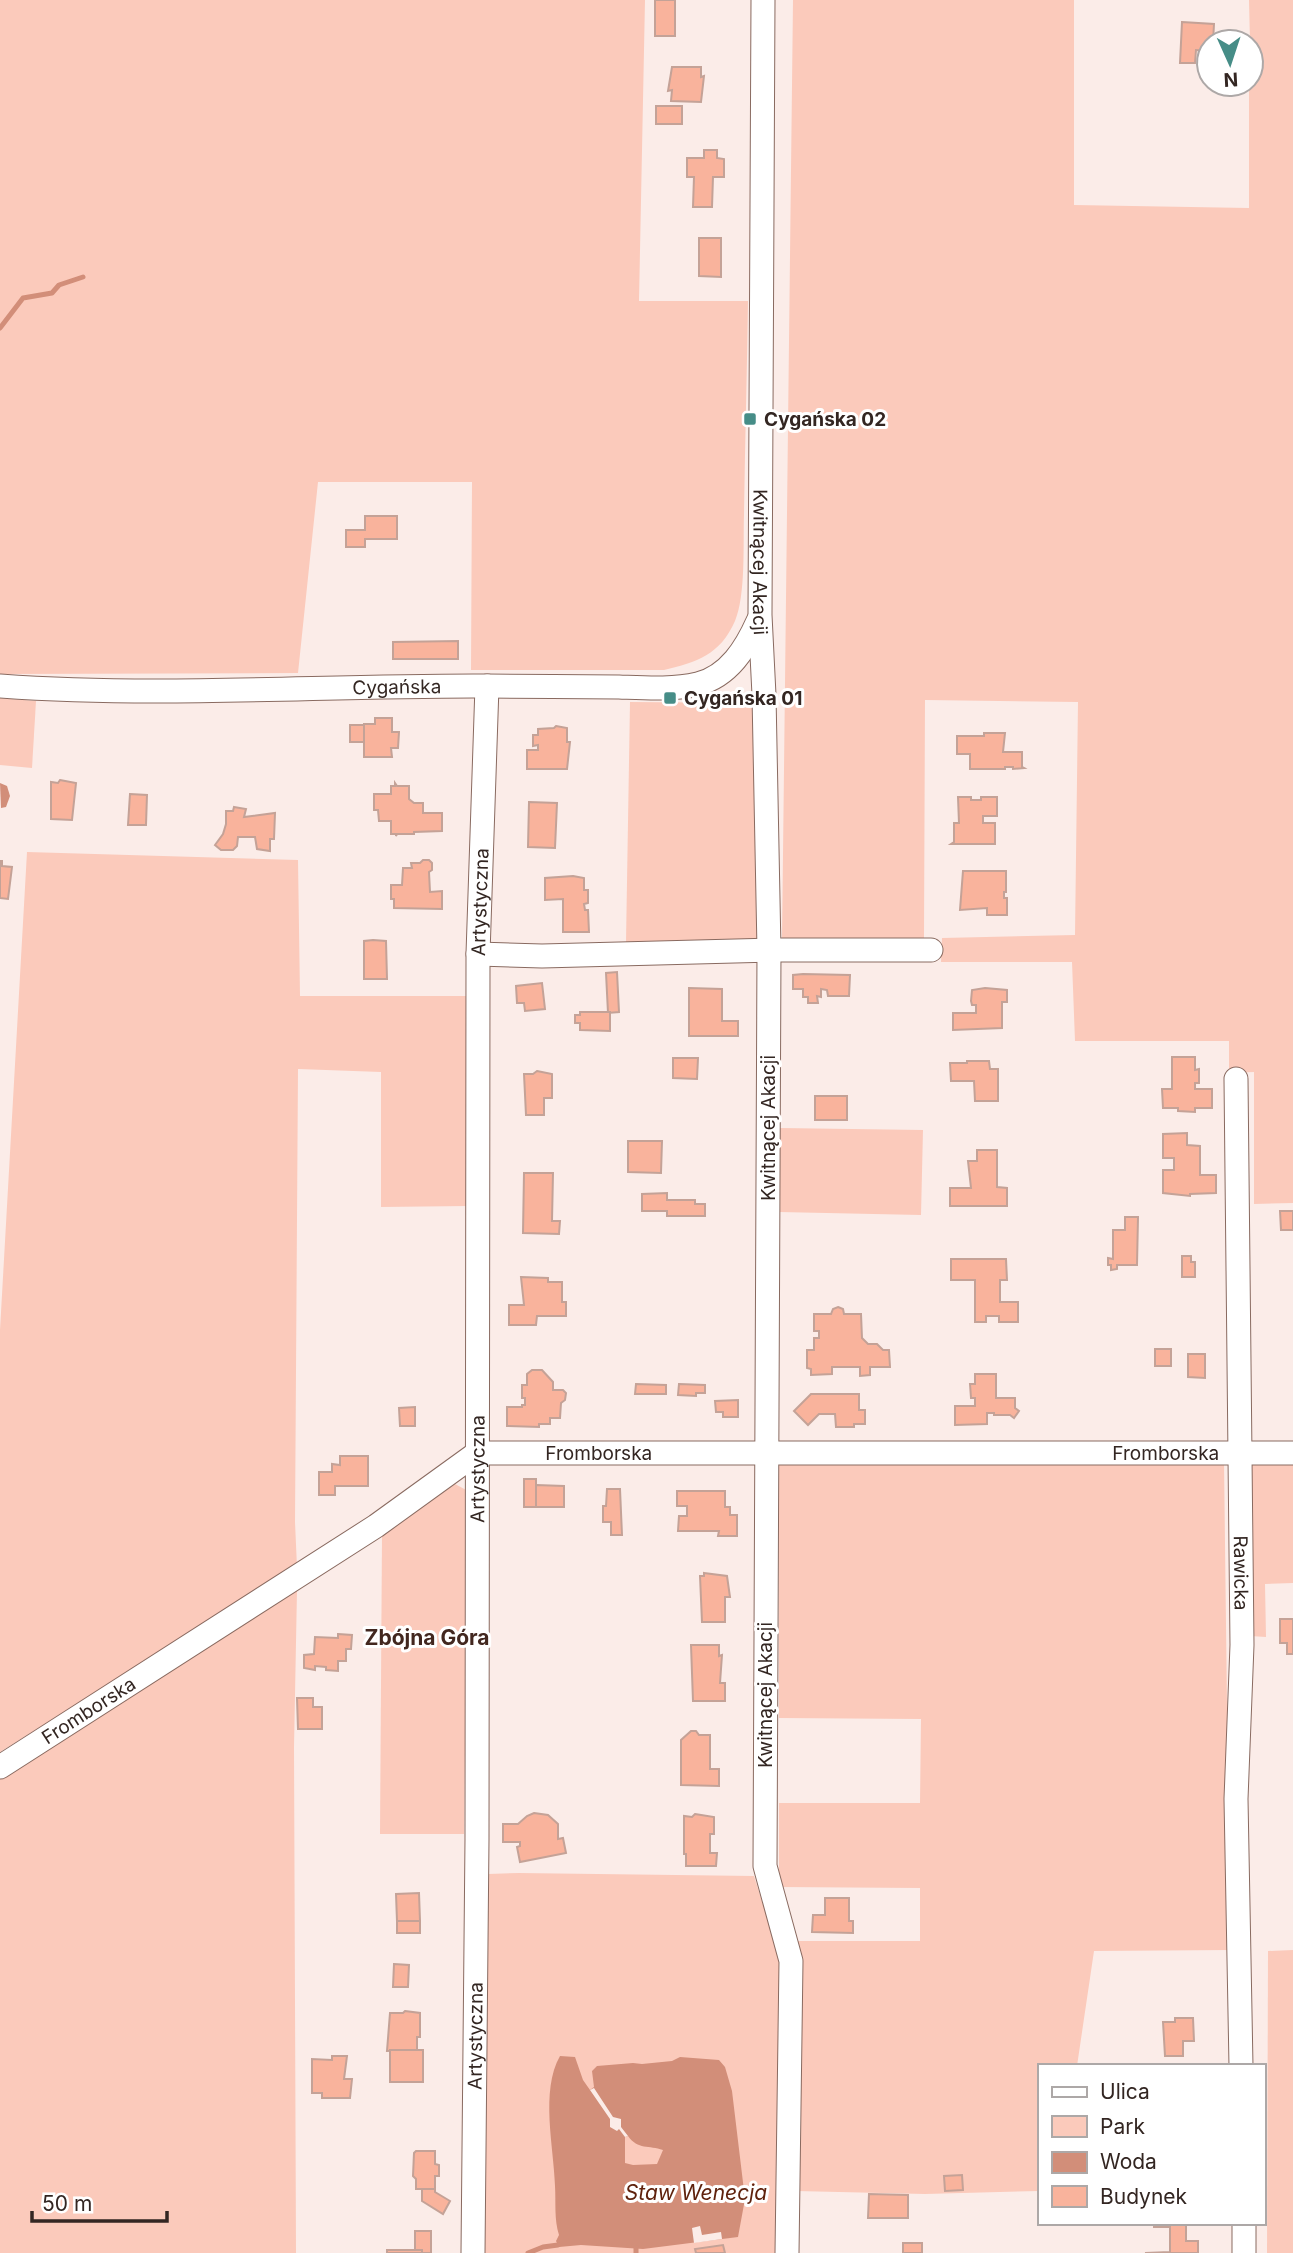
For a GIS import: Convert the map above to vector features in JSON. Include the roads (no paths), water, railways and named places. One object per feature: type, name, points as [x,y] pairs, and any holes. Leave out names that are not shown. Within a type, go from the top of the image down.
[{"type":"street","name":"Kwitnącej Akacji","points":[[763,0],[761,615],[769,950],[765,1866],[791,1961],[787,2253]]},
{"type":"street","name":"Cygańska","points":[[0,686],[156,690],[487,686],[667,688],[700,683],[727,668],[746,649],[761,615]]},
{"type":"street","name":"Artystyczna","points":[[473,2253],[477,1839],[478,954],[487,686]]},
{"type":"street","points":[[478,954],[541,956],[769,950],[931,950]]},
{"type":"street","name":"Rawicka","points":[[1237,1079],[1242,1645],[1236,1799],[1241,2064]]},
{"type":"street","name":"Fromborska","points":[[0,1767],[376,1526],[477,1452],[1293,1453]]},
{"type":"street","points":[[1244,2225],[1244,2253]]},
{"type":"water","points":[[0,783],[7,786],[10,796],[6,807],[1,808]]},
{"type":"water","name":"Staw Wenecja","points":[[560,2056],[575,2057],[583,2080],[590,2090],[594,2087],[592,2071],[597,2066],[672,2061],[680,2057],[719,2060],[725,2067],[732,2091],[745,2199],[738,2237],[643,2249],[581,2245],[559,2247],[556,2241],[559,2235],[549,2102],[554,2070]],"holes":[[[628,2136],[640,2145],[663,2150],[657,2164],[625,2163],[625,2137]]]},
{"type":"waterway","points":[[0,328],[23,298],[52,293],[59,285],[83,277]]},
{"type":"waterway","points":[[528,2253],[558,2245]]},
{"type":"waterway","points":[[636,2248],[636,2253]]},
{"type":"place","name":"Cygańska 02","points":[[750,419]]},
{"type":"place","name":"Cygańska 01","points":[[670,698]]},
{"type":"district","name":"Zbójna Góra","points":[[427,1638]]}]
